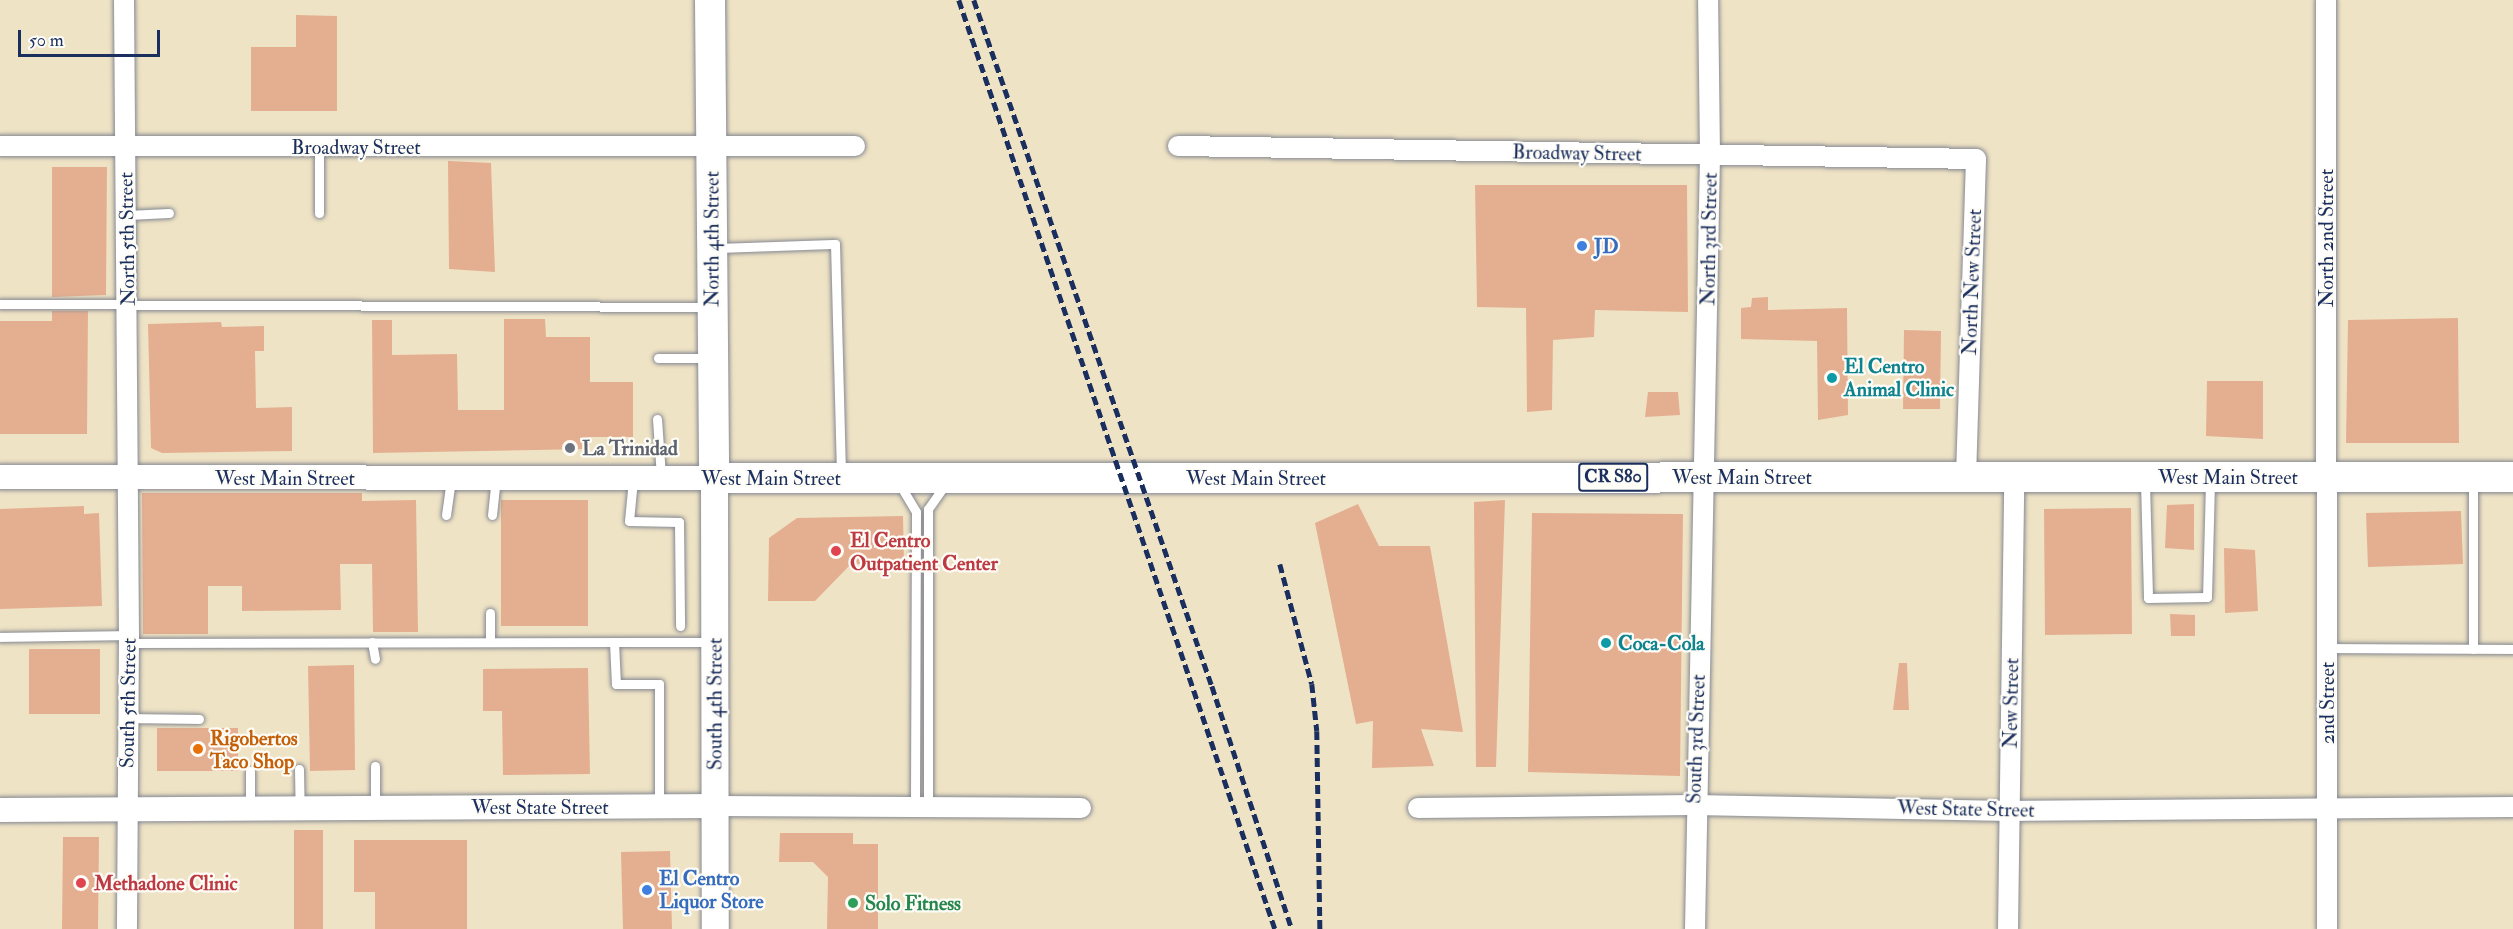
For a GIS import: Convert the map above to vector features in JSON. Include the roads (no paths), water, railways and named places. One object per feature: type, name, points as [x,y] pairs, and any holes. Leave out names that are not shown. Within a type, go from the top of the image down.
[{"type":"main road","name":"North 4th Street","points":[[710,0],[714,478]]},
{"type":"main road","name":"West Main Street","points":[[714,478],[2513,477]]},
{"type":"main road","name":"South 4th Street","points":[[714,478],[715,929]]},
{"type":"street","name":"North 5th Street","points":[[124,0],[128,478]]},
{"type":"street","name":"North 3rd Street","points":[[1704,477],[1710,155],[1708,0]]},
{"type":"street","name":"North 2nd Street","points":[[2326,0],[2327,477]]},
{"type":"street","name":"Broadway Street","points":[[0,146],[711,149],[855,146]]},
{"type":"street","name":"Broadway Street","points":[[1178,146],[1976,159]]},
{"type":"street","name":"North New Street","points":[[1966,477],[1976,159]]},
{"type":"street","name":"West Main Street","points":[[0,477],[714,478]]},
{"type":"street","name":"South 3rd Street","points":[[1695,929],[1694,804],[1704,477]]},
{"type":"street","name":"New Street","points":[[2008,929],[2014,477]]},
{"type":"street","name":"2nd Street","points":[[2327,477],[2327,929]]},
{"type":"street","name":"South 5th Street","points":[[127,929],[128,478]]},
{"type":"street","name":"West State Street","points":[[1418,808],[1694,804],[2009,811],[2513,807]]},
{"type":"street","name":"West State Street","points":[[0,810],[716,806],[1081,808]]},
{"type":"lane","points":[[319,147],[319,213]]},
{"type":"lane","points":[[127,215],[169,213]]},
{"type":"lane","points":[[712,248],[836,244],[841,478]]},
{"type":"lane","points":[[0,304],[713,306]]},
{"type":"lane","points":[[658,358],[713,358]]},
{"type":"lane","points":[[657,419],[662,478]]},
{"type":"lane","points":[[2145,477],[2148,598],[2207,597],[2210,477]]},
{"type":"lane","points":[[2473,477],[2474,649]]},
{"type":"lane","points":[[446,515],[451,478]]},
{"type":"lane","points":[[492,515],[496,478]]},
{"type":"lane","points":[[634,478],[629,521],[679,522],[680,626]]},
{"type":"lane","points":[[896,478],[916,512],[921,807]]},
{"type":"lane","points":[[921,807],[928,508],[950,478]]},
{"type":"lane","points":[[490,613],[490,642]]},
{"type":"lane","points":[[0,637],[372,642],[715,642]]},
{"type":"lane","points":[[372,642],[375,659]]},
{"type":"lane","points":[[614,642],[616,684],[659,684],[659,807]]},
{"type":"lane","points":[[2327,648],[2513,649]]},
{"type":"lane","points":[[128,718],[199,719]]},
{"type":"lane","points":[[375,766],[375,808]]},
{"type":"lane","points":[[299,769],[300,808]]},
{"type":"lane","points":[[250,771],[250,809]]},
{"type":"railway","points":[[959,0],[1275,929]]},
{"type":"railway","points":[[974,0],[1212,686],[1292,929]]},
{"type":"railway","points":[[1280,564],[1312,684],[1317,731],[1320,929]]},
{"type":"place","name":"JD","points":[[1582,246]]},
{"type":"place","name":"El Centro Animal Clinic","points":[[1832,378]]},
{"type":"place","name":"La Trinidad","points":[[570,448]]},
{"type":"place","name":"El Centro Outpatient Center","points":[[836,551]]},
{"type":"place","name":"Coca-Cola","points":[[1606,643]]},
{"type":"place","name":"Rigobertos Taco Shop","points":[[198,749]]},
{"type":"place","name":"Methadone Clinic","points":[[81,883]]},
{"type":"place","name":"El Centro Liquor Store","points":[[647,890]]},
{"type":"place","name":"Solo Fitness","points":[[853,903]]}]
